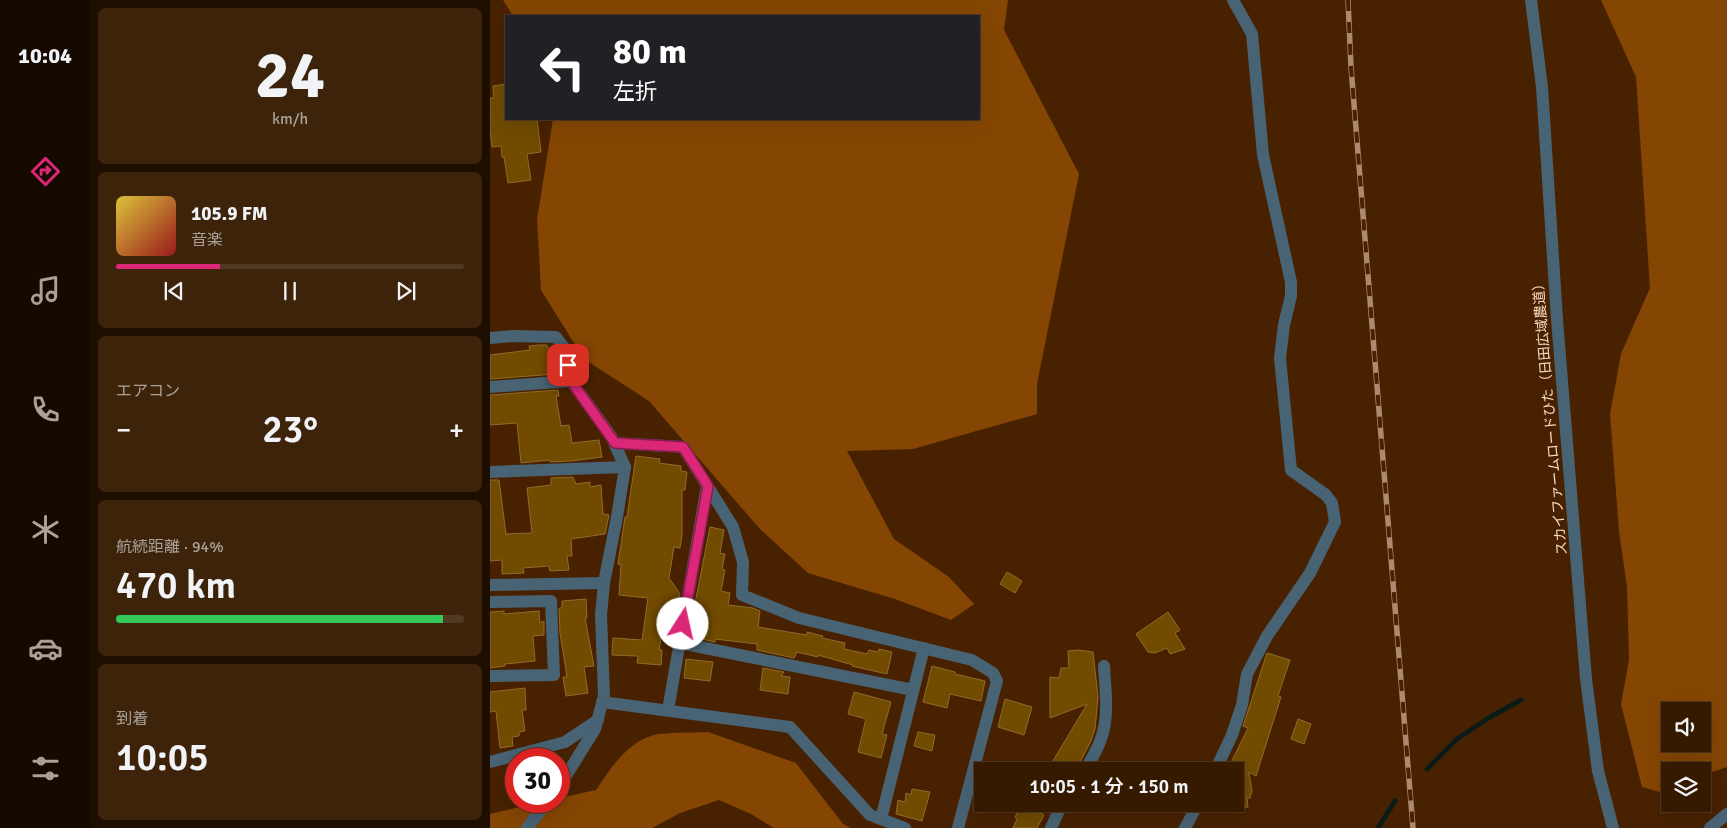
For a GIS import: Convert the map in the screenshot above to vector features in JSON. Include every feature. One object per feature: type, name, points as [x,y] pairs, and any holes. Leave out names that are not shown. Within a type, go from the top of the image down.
[{"type":"street","points":[[1219,762],[1232,735],[1242,705],[1248,674],[1267,636],[1310,573],[1334,522],[1332,503],[1326,495],[1292,470],[1280,358],[1291,282],[1263,155],[1252,34],[1233,0]]},
{"type":"street","name":"スカイファームロードひた（日田広域農道）","points":[[1531,0],[1542,87],[1556,319],[1586,679],[1598,771],[1613,828]]},
{"type":"street","points":[[490,338],[513,336],[556,337],[565,349],[571,381],[615,443],[626,466],[604,583],[602,615],[604,696],[595,729],[570,769]]},
{"type":"street","points":[[490,387],[571,381]]},
{"type":"street","points":[[615,443],[683,447],[733,527],[743,562],[742,595],[799,618],[972,660],[993,673],[997,681],[958,828]]},
{"type":"street","points":[[490,472],[626,466]]},
{"type":"street","points":[[668,710],[708,486]]},
{"type":"street","points":[[490,585],[604,583]]},
{"type":"street","points":[[490,602],[551,601],[554,675],[490,676]]},
{"type":"street","points":[[680,643],[913,690]]},
{"type":"street","points":[[881,819],[924,648]]},
{"type":"street","points":[[1090,762],[1103,738],[1106,714],[1104,666]]},
{"type":"street","points":[[602,702],[790,726],[870,815],[905,828]]},
{"type":"street","points":[[490,762],[565,742],[598,720]]},
{"type":"street","points":[[1050,828],[1058,812]]},
{"type":"street","points":[[1185,828],[1194,812]]},
{"type":"street","points":[[527,828],[539,813]]},
{"type":"street","points":[[1710,828],[1727,814]]},
{"type":"shaded area","points":[[503,0],[1008,0],[1004,30],[1079,174],[1037,384],[1037,414],[913,449],[847,451],[894,539],[949,577],[974,604],[951,620],[895,599],[808,573],[760,529],[649,401],[584,359],[541,290],[537,220],[553,120],[980,120],[980,15],[512,15]]},
{"type":"shaded area","points":[[1601,0],[1727,0],[1727,767],[1711,772],[1711,762],[1661,762],[1661,792],[1642,787],[1621,704],[1629,660],[1627,587],[1619,531],[1610,414],[1621,354],[1650,288],[1636,77]]},
{"type":"shaded area","points":[[708,732],[796,763],[843,824],[851,828],[774,828],[751,814],[719,800],[680,813],[652,828],[490,828],[490,814],[505,810],[505,813],[570,813],[570,796],[596,790],[627,750],[654,735]]},
{"type":"building","points":[[505,84],[505,120],[537,120],[541,152],[527,154],[531,180],[508,183],[501,146],[492,147],[490,98],[494,98],[493,86]]},
{"type":"building","points":[[547,345],[548,349],[553,348],[556,374],[490,379],[490,355],[530,350],[529,346]]},
{"type":"building","points":[[558,390],[559,396],[556,396],[561,426],[569,425],[572,443],[599,440],[602,457],[571,461],[550,462],[550,460],[521,463],[517,423],[490,425],[490,395]]},
{"type":"building","points":[[636,456],[660,459],[659,463],[681,466],[681,471],[687,472],[685,490],[682,490],[682,535],[680,548],[674,547],[669,578],[680,594],[678,604],[667,602],[659,650],[662,650],[661,665],[637,663],[638,656],[612,655],[613,638],[642,640],[648,598],[619,595],[621,565],[618,564]]},
{"type":"building","points":[[573,477],[576,484],[590,482],[590,487],[601,485],[603,514],[609,515],[605,534],[571,539],[572,556],[567,556],[569,570],[550,571],[549,566],[523,568],[524,573],[502,574],[502,560],[490,561],[490,480],[499,480],[506,534],[532,533],[527,488],[551,485],[551,478]]},
{"type":"building","points":[[710,527],[724,530],[720,553],[725,554],[722,569],[725,570],[721,591],[730,593],[728,605],[753,608],[760,611],[758,627],[807,635],[807,632],[823,636],[822,638],[845,643],[844,649],[867,654],[869,650],[878,652],[879,649],[892,652],[887,674],[852,666],[818,655],[818,657],[797,652],[794,658],[757,650],[757,644],[715,639],[715,642],[697,638],[690,629]]},
{"type":"building","points":[[1007,572],[1022,581],[1015,593],[1000,584]]},
{"type":"building","points":[[586,599],[587,618],[585,618],[594,666],[584,667],[588,693],[566,696],[563,677],[567,677],[560,633],[559,609],[562,607],[562,601]]},
{"type":"building","points":[[504,611],[504,614],[539,611],[540,623],[544,621],[544,635],[533,636],[535,661],[505,664],[505,666],[490,668],[490,612]]},
{"type":"building","points":[[1168,612],[1180,630],[1175,633],[1185,649],[1170,654],[1167,648],[1155,653],[1148,652],[1136,634]]},
{"type":"building","points":[[1068,651],[1093,652],[1098,697],[1095,729],[1080,762],[1052,762],[1087,704],[1050,718],[1050,677],[1059,678],[1061,668],[1069,668]]},
{"type":"building","points":[[1267,653],[1290,660],[1278,696],[1281,697],[1256,776],[1249,772],[1252,791],[1250,798],[1247,798],[1248,807],[1244,807],[1244,762],[1231,762],[1248,728],[1243,726]]},
{"type":"building","points":[[686,659],[713,662],[710,681],[684,678]]},
{"type":"building","points":[[932,666],[985,681],[981,701],[950,694],[947,708],[923,702]]},
{"type":"building","points":[[763,668],[784,672],[781,676],[790,677],[788,694],[760,690]]},
{"type":"building","points":[[525,688],[526,710],[522,710],[525,731],[519,732],[519,736],[512,737],[513,746],[500,748],[496,711],[490,712],[490,692]]},
{"type":"building","points":[[854,692],[891,702],[882,734],[887,735],[881,758],[858,752],[866,719],[848,714]]},
{"type":"building","points":[[1005,699],[1032,707],[1024,735],[998,727]]},
{"type":"building","points":[[1298,719],[1311,724],[1304,744],[1291,739]]},
{"type":"building","points":[[918,732],[935,735],[932,751],[914,746]]},
{"type":"building","points":[[912,789],[930,792],[922,821],[896,814],[898,800],[905,802],[906,793],[911,795]]},
{"type":"building","points":[[1018,812],[1038,812],[1044,815],[1037,828],[1013,828],[1017,819],[1015,817]]},
{"type":"waterway","points":[[1427,769],[1457,739],[1490,717],[1521,700]]},
{"type":"waterway","points":[[1378,828],[1395,801]]},
{"type":"railway","points":[[1348,0],[1351,67],[1413,828]]},
{"type":"route","points":[[568,365],[571,381],[615,443],[683,447],[708,486],[683,624]]}]
